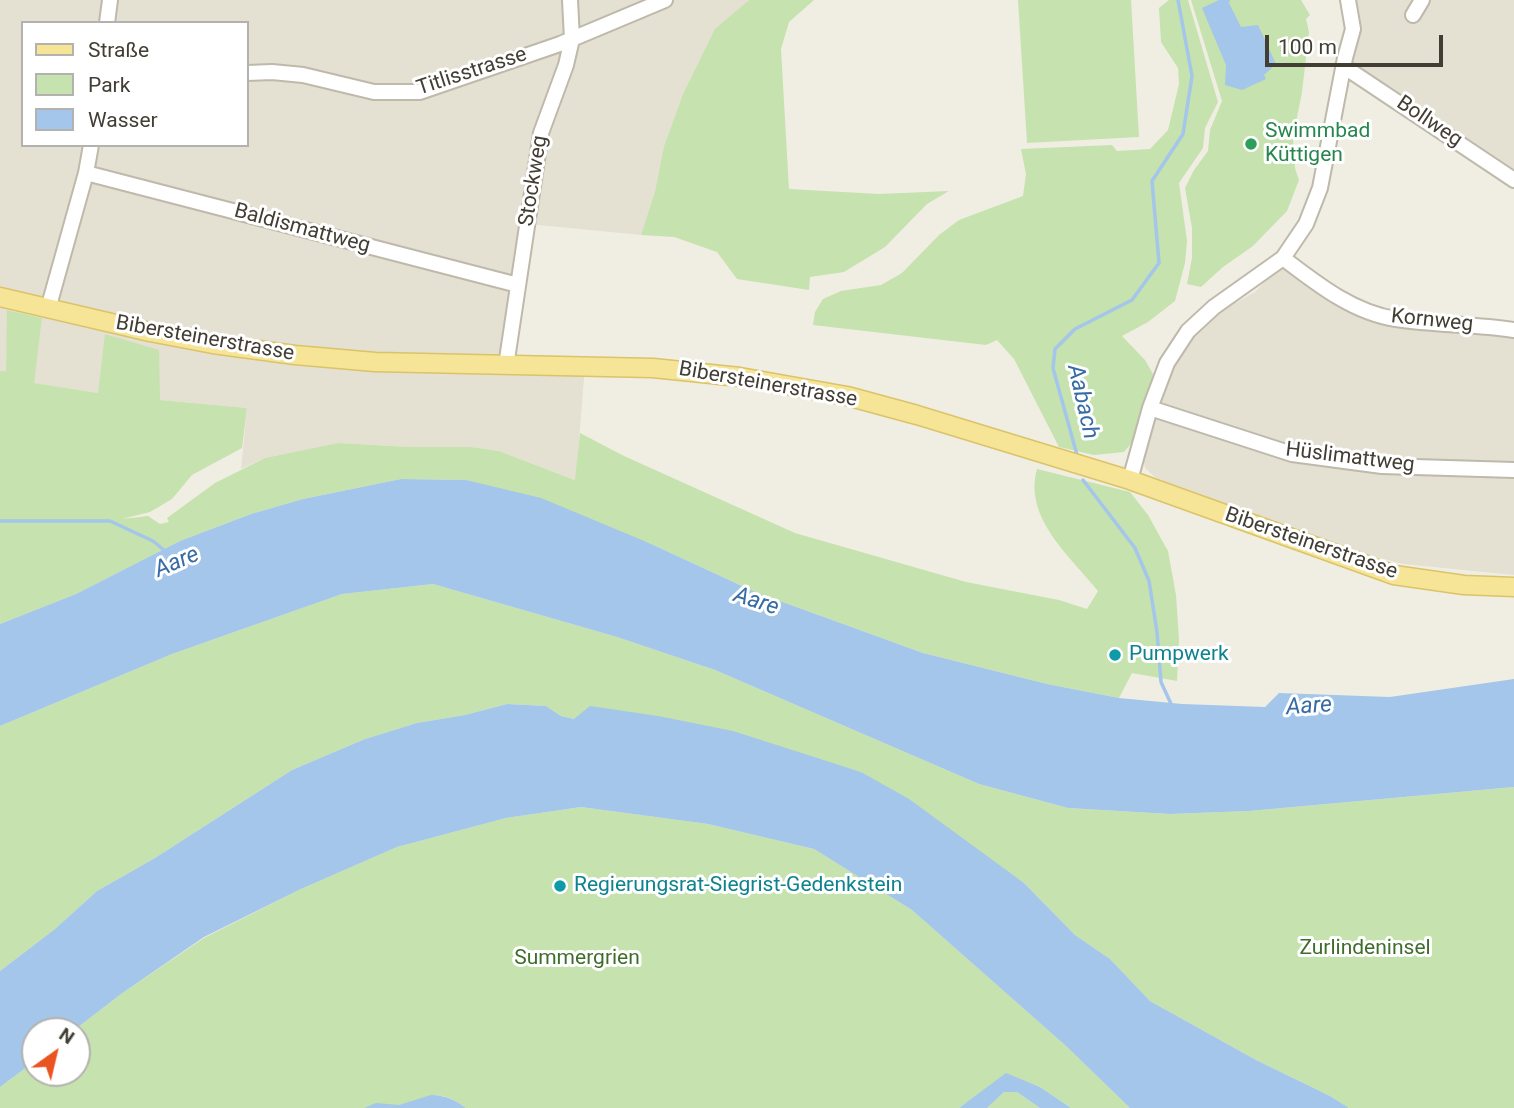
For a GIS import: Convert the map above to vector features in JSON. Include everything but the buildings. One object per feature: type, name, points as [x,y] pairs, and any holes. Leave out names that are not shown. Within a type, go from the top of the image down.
[{"type":"main road","name":"Bibersteinerstrasse","points":[[0,297],[213,344],[269,352],[375,362],[653,368],[698,371],[790,384],[917,415],[1130,480],[1394,575],[1464,585],[1514,587]]},
{"type":"street","points":[[107,21],[110,0]]},
{"type":"street","name":"Stockweg","points":[[506,366],[541,133],[566,65],[572,39],[570,0]]},
{"type":"street","name":"Titlisstrasse","points":[[248,74],[272,72],[303,75],[374,92],[420,92],[572,39],[665,0]]},
{"type":"street","points":[[1130,480],[1150,408],[1167,363],[1188,331],[1214,307],[1283,258],[1306,224],[1320,188],[1343,65],[1353,29],[1348,0]]},
{"type":"street","points":[[1413,15],[1422,0]]},
{"type":"street","name":"Bollweg","points":[[1343,65],[1514,180]]},
{"type":"street","points":[[48,309],[86,173],[91,147]]},
{"type":"street","name":"Baldismattweg","points":[[86,173],[518,285]]},
{"type":"street","name":"Kornweg","points":[[1283,258],[1312,281],[1362,310],[1393,319],[1514,330]]},
{"type":"street","name":"Hüslimattweg","points":[[1150,408],[1292,454],[1382,466],[1514,470]]},
{"type":"shaded area","points":[[0,0],[749,0],[715,30],[683,94],[664,146],[655,191],[641,235],[528,224],[506,356],[585,365],[576,480],[499,451],[471,447],[339,443],[265,458],[241,469],[247,408],[160,400],[130,343],[106,334],[98,393],[33,383],[42,318],[8,310],[6,372],[0,371]]},
{"type":"shaded area","points":[[1348,0],[1514,0],[1514,180],[1343,66]]},
{"type":"shaded area","points":[[1292,264],[1361,310],[1514,330],[1514,575],[1403,564],[1339,547],[1156,478],[1145,468],[1143,455],[1161,389],[1178,357],[1197,330],[1228,307],[1255,292],[1275,271]]},
{"type":"green space","points":[[749,0],[814,0],[789,22],[781,49],[789,189],[879,194],[949,191],[927,204],[885,247],[844,272],[810,277],[809,290],[737,279],[717,252],[674,237],[641,235],[655,191],[664,146],[683,94],[715,29]]},
{"type":"green space","points":[[1018,0],[1131,0],[1139,137],[1027,143]]},
{"type":"green space","points":[[1169,0],[1188,0],[1218,102],[1205,128],[1203,148],[1179,183],[1187,241],[1185,263],[1175,301],[1148,322],[1122,336],[1145,360],[1153,374],[1150,408],[1144,428],[1124,452],[1094,455],[1059,447],[1014,359],[997,340],[986,345],[813,325],[815,312],[823,299],[841,291],[881,285],[902,273],[939,235],[959,220],[1023,196],[1026,174],[1021,149],[1112,145],[1117,151],[1150,149],[1168,130],[1179,84],[1178,68],[1161,42],[1159,8]]},
{"type":"green space","name":"Swimmbad Küttigen","points":[[1191,0],[1301,0],[1310,15],[1306,19],[1309,32],[1302,92],[1293,137],[1295,168],[1299,180],[1287,211],[1253,246],[1201,287],[1187,284],[1192,258],[1192,228],[1185,188],[1208,151],[1210,130],[1222,101]]},
{"type":"green space","points":[[7,310],[42,318],[34,383],[98,393],[105,334],[159,350],[160,400],[247,408],[242,448],[192,475],[172,499],[150,512],[122,519],[148,516],[160,524],[169,522],[167,518],[215,483],[265,458],[338,443],[471,447],[499,451],[575,480],[580,433],[624,456],[795,533],[966,582],[1059,600],[1087,609],[1098,591],[1052,536],[1043,520],[1034,487],[1037,469],[1130,492],[1148,515],[1168,551],[1176,595],[1179,640],[1177,681],[1132,673],[1119,698],[1047,684],[923,653],[755,592],[649,543],[466,480],[401,479],[303,499],[251,514],[180,541],[76,594],[0,624],[0,371],[6,371]]},
{"type":"green space","name":"Zurlindeninsel","points":[[433,584],[617,637],[715,670],[979,784],[1068,808],[1170,814],[1249,811],[1514,787],[1514,1108],[1349,1108],[1150,1001],[1110,959],[1075,935],[1024,883],[861,772],[809,757],[574,719],[561,716],[546,706],[507,704],[417,723],[365,739],[292,770],[155,858],[97,891],[55,929],[0,971],[0,726],[172,654],[342,594]]},
{"type":"green space","name":"Summergrien","points":[[581,807],[708,824],[814,849],[912,910],[1066,1046],[1130,1108],[1071,1108],[1040,1087],[1007,1074],[959,1108],[466,1108],[445,1097],[431,1096],[409,1104],[364,1108],[0,1108],[0,1087],[21,1071],[21,1087],[91,1087],[91,1017],[204,938],[301,889],[397,847],[506,818]]},
{"type":"green space","points":[[1004,1092],[1017,1092],[1040,1108],[987,1108]]},
{"type":"water","points":[[1219,0],[1230,0],[1241,27],[1258,25],[1276,64],[1264,75],[1266,79],[1242,90],[1225,85],[1226,65],[1202,8]]},
{"type":"water","name":"Aare","points":[[401,479],[466,480],[541,498],[649,543],[755,592],[923,653],[1047,684],[1119,698],[1182,704],[1265,707],[1279,693],[1390,697],[1514,679],[1514,787],[1249,811],[1170,814],[1068,808],[979,784],[715,670],[617,637],[433,584],[342,594],[172,654],[0,726],[0,624],[76,594],[180,541],[251,514],[303,499]]},
{"type":"water","points":[[507,704],[546,706],[561,716],[574,719],[590,706],[733,731],[861,772],[909,799],[1024,883],[1075,935],[1110,959],[1150,1001],[1349,1108],[1130,1108],[1066,1046],[912,910],[814,849],[708,824],[581,807],[506,818],[397,847],[301,889],[204,937],[91,1017],[21,1017],[21,1071],[0,1087],[0,971],[55,929],[97,891],[155,858],[292,770],[365,739],[417,723]]},
{"type":"water","points":[[1006,1073],[1040,1087],[1071,1108],[1040,1108],[1017,1092],[1004,1092],[987,1108],[959,1108]]},
{"type":"water","points":[[431,1095],[450,1098],[466,1108],[364,1108],[376,1103],[399,1105]]},
{"type":"waterway","name":"Aabach","points":[[1077,455],[1053,368],[1055,349],[1075,329],[1132,300],[1159,263],[1152,181],[1183,134],[1192,76],[1178,0]]},
{"type":"waterway","name":"Aabach","points":[[1083,480],[1135,548],[1149,581],[1161,682],[1172,706]]},
{"type":"waterway","name":"Aare","points":[[0,521],[110,521],[153,541],[165,551]]},
{"type":"place","name":"Swimmbad Küttigen","points":[[1251,144]]},
{"type":"place","name":"Pumpwerk","points":[[1115,655]]},
{"type":"place","name":"Regierungsrat-Siegrist-Gedenkstein","points":[[560,886]]}]
